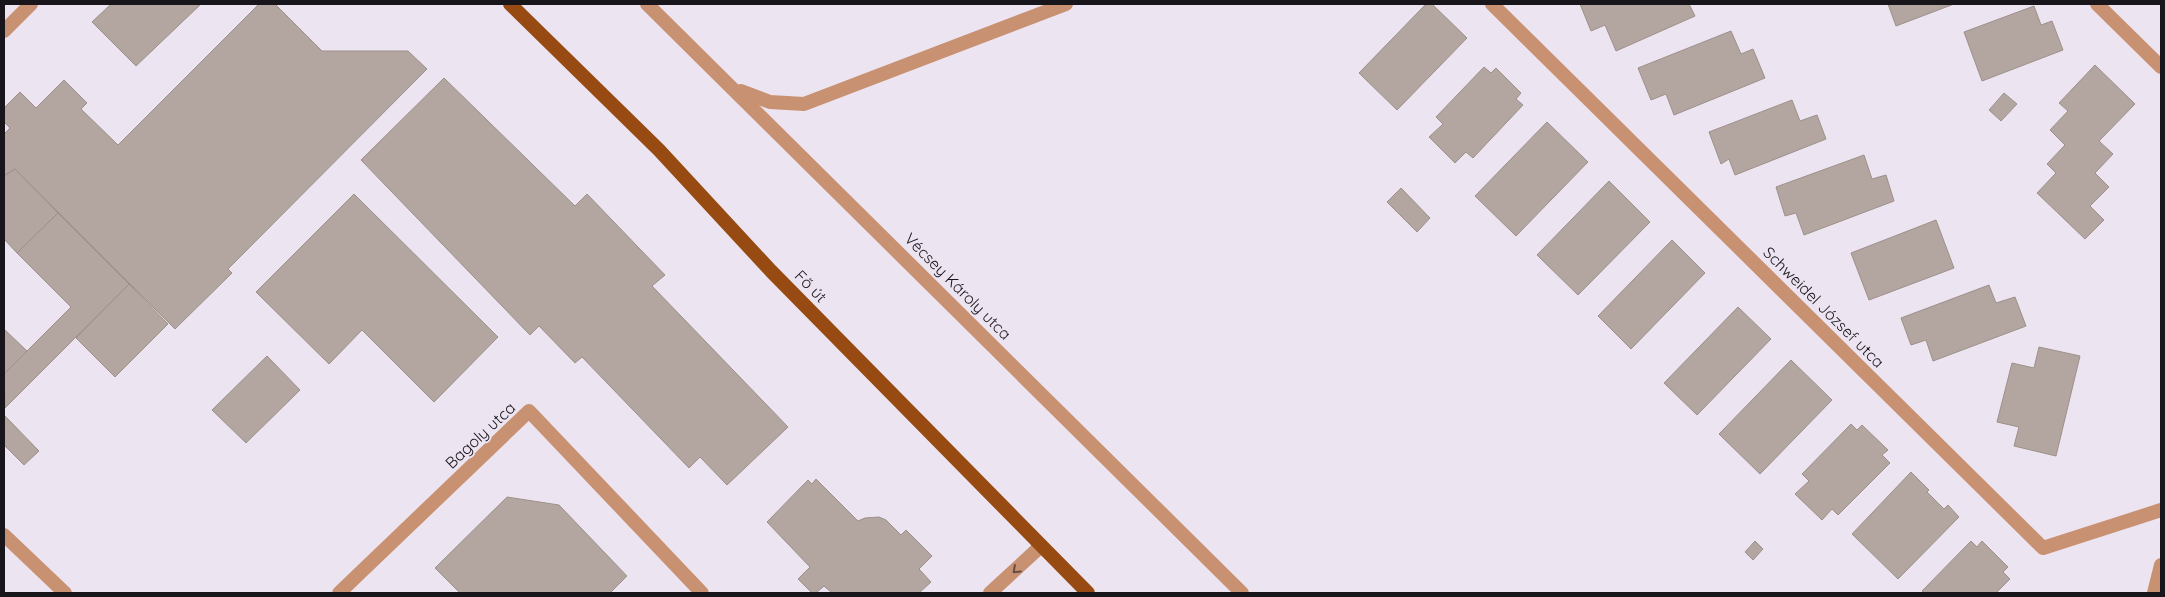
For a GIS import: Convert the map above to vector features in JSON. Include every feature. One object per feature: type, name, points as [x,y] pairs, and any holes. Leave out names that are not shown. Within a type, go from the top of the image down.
[{"type":"main road","name":"Fő út","points":[[510,4],[659,150],[772,271],[1088,593]]},
{"type":"street","points":[[4,31],[31,4]]},
{"type":"street","name":"Vécsey Károly utca","points":[[647,4],[1242,593]]},
{"type":"street","points":[[735,90],[770,102],[804,104],[1066,4]]},
{"type":"street","name":"Schweidel József utca","points":[[1492,4],[2043,548],[2161,510]]},
{"type":"street","points":[[2097,4],[2161,67]]},
{"type":"street","name":"Bagoly utca","points":[[339,593],[529,411],[702,593]]},
{"type":"street","points":[[4,535],[65,593]]},
{"type":"street","points":[[990,593],[1041,546]]},
{"type":"street","points":[[2154,593],[2161,565]]},
{"type":"building","points":[[111,4],[201,4],[136,66],[92,22]]},
{"type":"building","points":[[259,4],[275,4],[322,51],[408,51],[427,69],[228,269],[232,273],[175,329],[15,169],[4,176],[4,134],[10,128],[4,122],[4,108],[20,92],[36,108],[64,80],[87,103],[81,109],[118,145]]},
{"type":"building","points":[[1426,4],[1432,4],[1467,38],[1397,110],[1359,73]]},
{"type":"building","points":[[1580,4],[1689,4],[1695,16],[1616,51],[1605,25],[1591,31]]},
{"type":"building","points":[[1888,4],[1954,4],[1896,26]]},
{"type":"building","points":[[2034,6],[2041,25],[2052,21],[2063,50],[1982,81],[1964,32]]},
{"type":"building","points":[[1731,31],[1741,54],[1753,49],[1765,78],[1674,115],[1666,94],[1651,100],[1638,68]]},
{"type":"building","points":[[2095,65],[2135,104],[2099,141],[2113,154],[2095,173],[2109,187],[2090,206],[2104,220],[2085,239],[2037,193],[2056,173],[2047,164],[2065,145],[2050,130],[2068,111],[2059,103]]},
{"type":"building","points":[[1484,67],[1491,73],[1496,68],[1521,93],[1516,99],[1523,105],[1473,158],[1466,152],[1455,163],[1429,137],[1443,124],[1436,117]]},
{"type":"building","points":[[444,78],[575,206],[587,194],[665,275],[652,286],[788,427],[727,485],[700,457],[689,468],[582,357],[575,363],[539,326],[530,335],[361,160]]},
{"type":"building","points":[[2004,93],[2017,104],[2001,121],[1989,110]]},
{"type":"building","points":[[1792,100],[1800,121],[1817,115],[1826,139],[1735,175],[1729,159],[1721,164],[1709,132]]},
{"type":"building","points":[[1547,122],[1588,162],[1516,236],[1475,196]]},
{"type":"building","points":[[1864,155],[1872,179],[1886,175],[1894,201],[1804,235],[1796,213],[1785,216],[1776,187]]},
{"type":"building","points":[[15,169],[58,213],[17,253],[4,239],[4,176]]},
{"type":"building","points":[[1609,181],[1650,222],[1578,295],[1537,255]]},
{"type":"building","points":[[1401,188],[1430,218],[1417,232],[1387,202]]},
{"type":"building","points":[[354,194],[498,337],[434,402],[362,330],[329,364],[256,292]]},
{"type":"building","points":[[58,213],[129,284],[5,408],[4,374],[71,307],[17,253]]},
{"type":"building","points":[[1936,220],[1954,268],[1869,300],[1851,253]]},
{"type":"building","points":[[1672,240],[1705,273],[1631,349],[1598,316]]},
{"type":"building","points":[[129,284],[168,324],[115,377],[76,338]]},
{"type":"building","points":[[1989,285],[1996,303],[2015,297],[2026,326],[1933,361],[1926,340],[1911,345],[1901,318]]},
{"type":"building","points":[[1738,307],[1771,339],[1697,415],[1664,383]]},
{"type":"building","points":[[4,329],[27,351],[4,374]]},
{"type":"building","points":[[2039,347],[2080,356],[2056,456],[2014,446],[2019,427],[1997,422],[2012,363],[2034,368]]},
{"type":"building","points":[[267,356],[300,390],[246,443],[212,410]]},
{"type":"building","points":[[1791,360],[1832,400],[1760,474],[1719,434]]},
{"type":"building","points":[[4,415],[39,451],[24,465],[4,445]]},
{"type":"building","points":[[1851,424],[1857,430],[1862,425],[1888,450],[1882,455],[1890,463],[1838,515],[1832,509],[1822,520],[1795,494],[1809,481],[1802,474]]},
{"type":"building","points":[[1911,472],[1944,509],[1948,505],[1959,517],[1898,579],[1852,534]]},
{"type":"building","points":[[816,479],[858,521],[865,518],[879,517],[886,520],[901,535],[906,530],[932,556],[919,569],[931,582],[919,593],[832,593],[824,586],[816,593],[812,593],[798,579],[810,567],[767,522],[808,480],[812,484]]},
{"type":"building","points":[[507,497],[559,505],[627,576],[610,593],[460,593],[435,568]]},
{"type":"building","points":[[1755,541],[1763,549],[1753,560],[1745,552]]},
{"type":"building","points":[[1971,541],[1977,547],[1982,541],[2008,567],[2003,572],[2010,579],[1996,593],[1925,593],[1922,591]]}]
